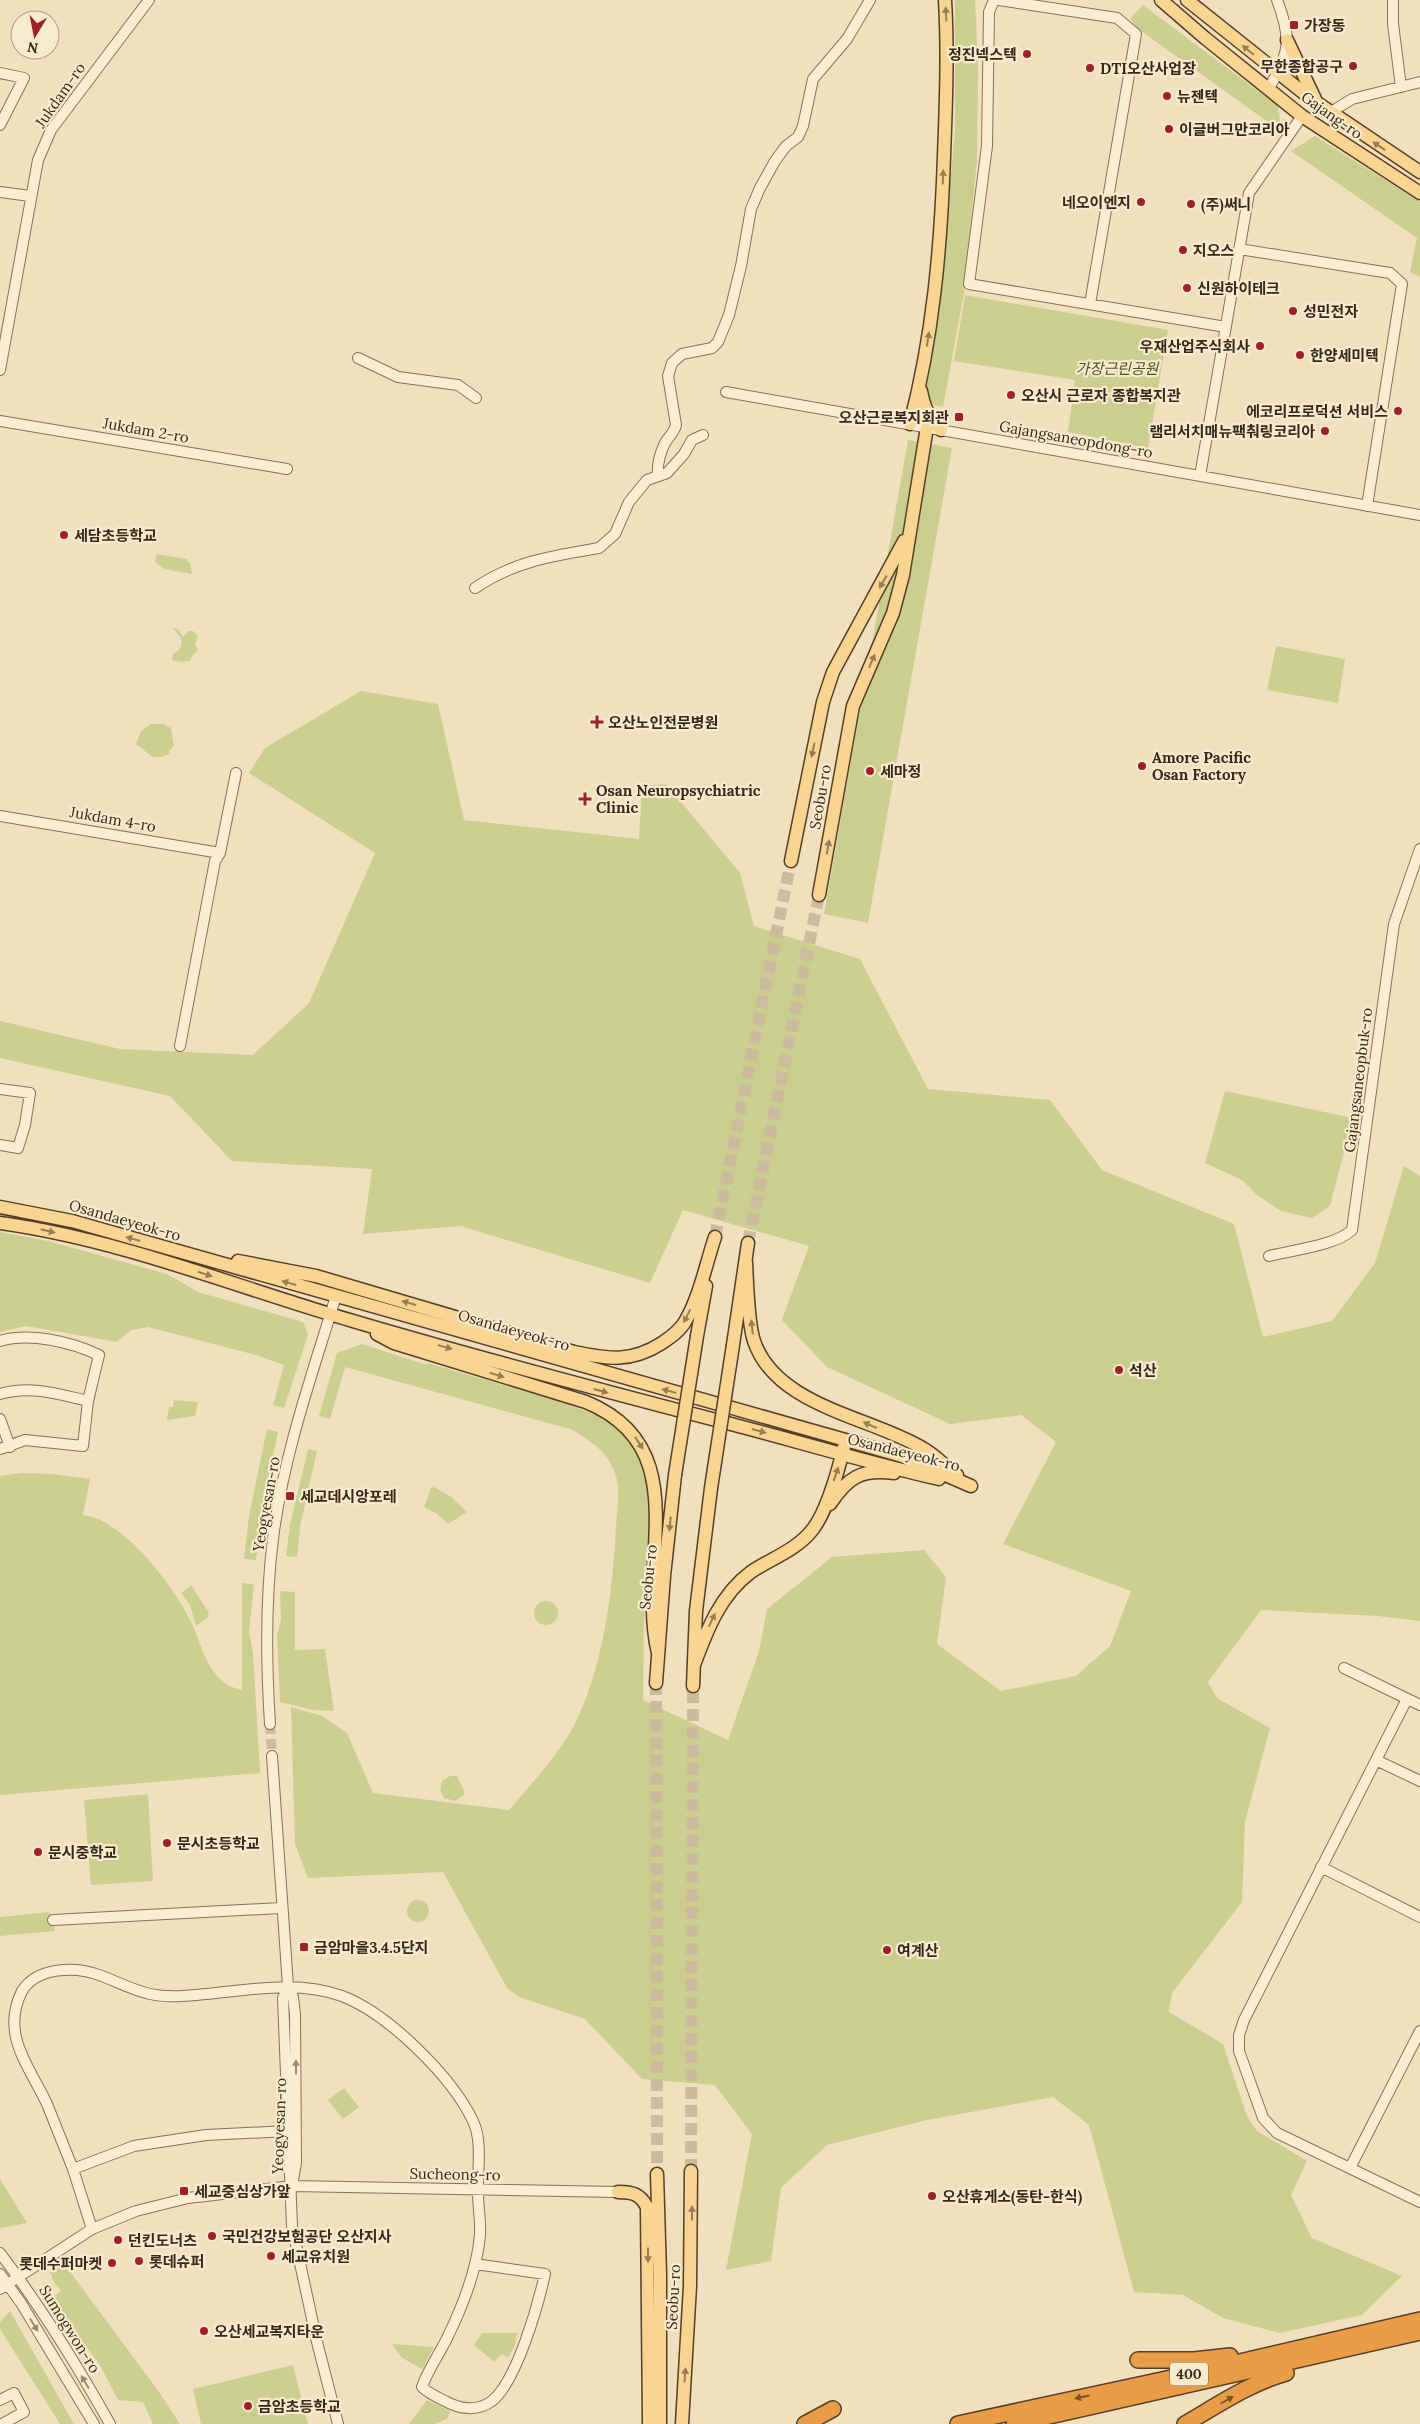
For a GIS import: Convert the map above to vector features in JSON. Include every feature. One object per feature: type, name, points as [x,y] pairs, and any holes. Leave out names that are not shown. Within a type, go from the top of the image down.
[{"type":"highway","points":[[1138,2360],[1222,2358],[1399,2319],[1420,2319]]},
{"type":"highway","name":"400","points":[[958,2424],[1162,2380],[1420,2319]]},
{"type":"highway","points":[[1185,2424],[1267,2378],[1420,2333]]},
{"type":"highway","name":"400","points":[[1014,2424],[1420,2333]]},
{"type":"highway","points":[[804,2424],[833,2409]]},
{"type":"main road","points":[[910,424],[920,387],[929,335],[941,234],[946,116],[945,0]]},
{"type":"main road","name":"Gajang-ro","points":[[1161,0],[1302,116],[1420,193]]},
{"type":"main road","name":"Gajang-ro","points":[[1187,0],[1278,74],[1420,172]]},
{"type":"main road","points":[[1287,40],[1318,103]]},
{"type":"main road","points":[[920,387],[924,407],[930,418],[941,430]]},
{"type":"main road","points":[[914,505],[928,428]]},
{"type":"main road","name":"Seobu-ro","points":[[791,860],[823,702],[844,650],[901,547],[914,505]]},
{"type":"main road","name":"Seobu-ro","points":[[819,895],[853,706],[893,613],[903,575],[914,505]]},
{"type":"main road","name":"Osandaeyeok-ro","points":[[0,1208],[65,1220],[336,1296],[844,1447],[934,1478],[971,1486]]},
{"type":"main road","name":"Osandaeyeok-ro","points":[[0,1223],[42,1229],[146,1256],[353,1321],[576,1385],[844,1447],[902,1456],[971,1486]]},
{"type":"main road","name":"Seobu-ro","points":[[169,1249],[316,1276],[574,1352],[604,1358],[632,1358],[652,1349],[673,1336],[686,1321],[715,1237],[675,1475],[656,1683]]},
{"type":"main road","points":[[693,1686],[696,1611],[711,1488],[748,1243]]},
{"type":"main road","points":[[746,1262],[754,1341],[767,1366],[786,1385],[814,1400],[924,1449],[971,1486]]},
{"type":"main road","points":[[353,1321],[394,1343],[586,1402],[612,1414],[633,1434],[648,1458],[656,1492],[652,1616],[658,1653]]},
{"type":"main road","points":[[820,1518],[844,1447]]},
{"type":"main road","points":[[694,1665],[716,1612],[737,1585],[752,1572],[802,1542],[848,1481],[868,1472],[934,1478]]},
{"type":"main road","name":"Seobu-ro","points":[[682,2424],[690,2286],[691,2171]]},
{"type":"main road","name":"Seobu-ro","points":[[656,2174],[660,2274],[660,2424]]},
{"type":"main road","points":[[618,2192],[637,2194],[643,2199],[647,2207],[649,2424]]},
{"type":"street","name":"Jukdam-ro","points":[[0,370],[38,160],[51,130],[149,0]]},
{"type":"street","points":[[658,476],[660,454],[676,425],[668,384],[672,363],[682,354],[712,348],[718,342],[729,315],[741,266],[751,209],[757,195],[775,161],[786,146],[798,136],[803,126],[813,79],[847,39],[870,0]]},
{"type":"street","points":[[994,0],[989,12],[987,146],[969,284],[1226,327]]},
{"type":"street","points":[[999,0],[1117,18],[1136,34],[1090,304]]},
{"type":"street","points":[[1268,88],[1284,61],[1287,40],[1285,22],[1276,0]]},
{"type":"street","points":[[1393,0],[1393,24],[1401,87]]},
{"type":"street","points":[[0,73],[24,78],[0,125]]},
{"type":"street","points":[[1331,112],[1352,99],[1420,82]]},
{"type":"street","points":[[1200,476],[1249,192],[1302,116]]},
{"type":"street","points":[[0,192],[30,196]]},
{"type":"street","points":[[1239,249],[1390,273],[1402,284],[1367,506]]},
{"type":"street","points":[[358,358],[398,377],[458,385],[476,398]]},
{"type":"street","name":"Gajangsaneopdong-ro","points":[[726,392],[1420,515]]},
{"type":"street","name":"Jukdam 2-ro","points":[[0,421],[287,469]]},
{"type":"street","points":[[475,588],[497,573],[517,566],[599,548],[615,534],[629,502],[646,480],[667,473],[684,454],[692,440],[703,435]]},
{"type":"street","points":[[180,1046],[215,861],[220,853],[236,773]]},
{"type":"street","name":"Jukdam 4-ro","points":[[0,816],[220,853]]},
{"type":"street","name":"Gajangsaneopbuk-ro","points":[[1269,1256],[1334,1241],[1346,1236],[1352,1230],[1394,924],[1420,849]]},
{"type":"street","points":[[0,1089],[30,1093],[25,1125],[18,1148],[0,1145]]},
{"type":"street","name":"Yeogyesan-ro","points":[[270,1724],[265,1648],[273,1538],[284,1476],[336,1296]]},
{"type":"street","points":[[0,1341],[15,1337],[38,1338],[88,1350],[99,1355],[88,1401],[83,1446],[25,1440],[5,1448],[0,1419]]},
{"type":"street","points":[[0,1394],[24,1389],[50,1392],[88,1401]]},
{"type":"street","points":[[1344,1668],[1420,1706]]},
{"type":"street","points":[[1407,1699],[1244,2020],[1239,2035],[1239,2051],[1263,2118],[1277,2132],[1420,2202]]},
{"type":"street","name":"Yeogyesan-ro","points":[[272,1756],[281,1908],[288,1986],[293,1997],[296,2051],[296,2163],[292,2186]]},
{"type":"street","points":[[1376,1760],[1420,1781]]},
{"type":"street","points":[[1321,1867],[1420,1917]]},
{"type":"street","points":[[53,1920],[281,1908]]},
{"type":"street","points":[[92,2229],[73,2169],[46,2103],[18,2054],[12,2035],[14,2007],[22,1990],[33,1977],[60,1970],[97,1974],[123,1986],[151,1994],[182,1996],[288,1986],[311,1988],[341,1996],[363,2006],[402,2035],[434,2067],[467,2111],[474,2124],[478,2150],[480,2232],[475,2264],[459,2314],[422,2387],[454,2406],[463,2408],[483,2406],[500,2393],[523,2344],[535,2311],[545,2274],[475,2264]]},
{"type":"street","name":"Yeogyesan-ro","points":[[288,1986],[283,1998],[288,2164],[292,2186]]},
{"type":"street","points":[[1350,2168],[1420,2031]]},
{"type":"street","points":[[73,2169],[134,2146],[206,2135],[288,2131]]},
{"type":"street","points":[[292,2186],[292,2226],[317,2342],[338,2424]]},
{"type":"street","name":"Sucheong-ro","points":[[4,2287],[92,2229],[136,2211],[188,2198],[292,2186],[618,2192]]},
{"type":"street","name":"Sumogwon-ro","points":[[0,2253],[65,2348],[110,2424]]},
{"type":"street","name":"Sumogwon-ro","points":[[0,2274],[4,2287],[94,2424]]},
{"type":"street","points":[[0,2400],[14,2393],[24,2412],[2,2424]]},
{"type":"green space","points":[[955,0],[975,0],[978,68],[977,160],[964,293],[943,407],[934,405],[925,392],[946,231],[955,129]]},
{"type":"green space","points":[[1143,5],[1278,106],[1281,126],[1276,128],[1137,28],[1130,19]]},
{"type":"green space","points":[[1315,136],[1420,202],[1420,277],[1410,272],[1417,238],[1291,151]]},
{"type":"green space","name":"가장근린공원","points":[[965,295],[1168,330],[1148,448],[1068,432],[1075,380],[954,361]]},
{"type":"green space","points":[[908,440],[952,448],[868,923],[824,914]]},
{"type":"green space","points":[[157,554],[186,559],[190,563],[192,574],[164,569],[155,562]]},
{"type":"green space","points":[[173,627],[179,630],[183,637],[189,631],[193,631],[198,636],[195,644],[198,650],[190,661],[172,660],[173,654],[179,650],[182,642]]},
{"type":"green space","points":[[1276,646],[1345,659],[1338,703],[1267,690]]},
{"type":"green space","points":[[361,691],[438,704],[464,820],[639,839],[642,786],[666,784],[740,873],[754,926],[860,959],[928,1089],[1050,1100],[1102,1170],[1234,1224],[1263,1337],[1332,1321],[1375,1263],[1404,1166],[1420,1176],[1420,1621],[1378,1616],[1261,1610],[1208,1682],[1217,1698],[1270,1728],[1245,1822],[1242,1902],[1172,1993],[1169,2012],[1223,2044],[1247,2116],[1257,2131],[1307,2161],[1291,2195],[1312,2238],[1402,2276],[1362,2315],[1280,2333],[1223,2318],[1183,2295],[1134,2292],[1089,2125],[1053,2097],[927,2120],[827,2145],[781,2188],[771,2261],[726,2270],[752,2134],[715,2085],[642,2079],[585,2019],[519,1997],[507,1988],[443,1872],[308,1878],[295,1844],[291,1707],[322,1716],[347,1733],[373,1793],[509,1810],[558,1751],[583,1707],[599,1657],[612,1576],[618,1486],[614,1471],[600,1449],[570,1429],[345,1367],[330,1419],[319,1416],[337,1353],[362,1344],[427,1365],[428,1363],[558,1401],[600,1416],[614,1425],[629,1440],[647,1471],[652,1508],[644,1618],[643,1700],[728,1740],[759,1651],[767,1609],[832,1557],[924,1550],[946,1577],[937,1644],[1001,1691],[1076,1676],[1110,1646],[1131,1591],[1003,1544],[1056,1442],[1021,1415],[950,1424],[827,1367],[782,1320],[809,1246],[683,1210],[650,1283],[460,1226],[363,1234],[372,1169],[232,1161],[170,1096],[0,1058],[0,1021],[120,1049],[253,1055],[309,1003],[375,853],[249,773],[265,748]]},
{"type":"green space","points":[[151,724],[163,724],[171,728],[174,746],[169,751],[169,754],[159,757],[151,756],[136,744],[141,731]]},
{"type":"green space","points":[[1225,1091],[1348,1117],[1351,1125],[1330,1206],[1312,1218],[1281,1211],[1257,1195],[1242,1180],[1205,1163]]},
{"type":"green space","points":[[0,1232],[48,1241],[167,1274],[198,1292],[303,1322],[308,1335],[284,1408],[273,1405],[284,1365],[256,1355],[148,1327],[131,1330],[117,1342],[26,1326],[0,1332]]},
{"type":"green space","points":[[174,1400],[198,1402],[195,1416],[167,1420],[169,1407],[173,1407]]},
{"type":"green space","points":[[267,1429],[278,1432],[263,1504],[256,1560],[244,1559],[249,1516]]},
{"type":"green space","points":[[308,1449],[317,1451],[300,1527],[297,1557],[286,1556],[290,1525]]},
{"type":"green space","points":[[22,1473],[52,1474],[90,1479],[83,1515],[98,1519],[113,1528],[144,1555],[180,1602],[213,1671],[230,1686],[242,1690],[242,1583],[254,1584],[249,1632],[253,1653],[260,1773],[0,1795],[0,1476]]},
{"type":"green space","points":[[434,1487],[450,1496],[467,1512],[448,1524],[437,1514],[424,1507],[431,1488]]},
{"type":"green space","points":[[191,1585],[209,1613],[207,1618],[196,1626],[190,1605],[181,1593]]},
{"type":"green space","points":[[280,1591],[295,1592],[295,1650],[325,1649],[334,1711],[313,1710],[280,1702],[277,1635],[281,1620]]},
{"type":"green space","points":[[546,1601],[551,1602],[557,1608],[557,1618],[551,1624],[546,1625],[541,1624],[535,1618],[534,1613],[535,1608],[541,1602]]},
{"type":"green space","points":[[450,1776],[457,1776],[465,1792],[463,1796],[455,1801],[444,1798],[440,1790],[442,1781]]},
{"type":"green space","points":[[148,1794],[153,1881],[91,1885],[84,1800]]},
{"type":"green space","points":[[414,1900],[422,1900],[429,1907],[429,1915],[422,1922],[414,1922],[407,1915],[407,1907]]},
{"type":"green space","points":[[50,1912],[55,1931],[0,1936],[0,1917]]},
{"type":"green space","points":[[344,2088],[359,2107],[343,2119],[328,2100]]},
{"type":"green space","points":[[0,2179],[24,2218],[27,2223],[0,2228]]},
{"type":"green space","points":[[65,2265],[157,2389],[180,2424],[153,2424],[143,2402],[118,2400],[100,2365],[50,2299],[61,2291],[54,2282],[50,2272]]},
{"type":"green space","points":[[10,2311],[74,2424],[60,2424],[0,2329],[0,2322]]},
{"type":"green space","points":[[482,2333],[517,2333],[515,2345],[508,2358],[502,2354],[494,2362],[474,2345]]},
{"type":"green space","points":[[392,2344],[434,2347],[422,2369],[402,2358]]},
{"type":"green space","points":[[293,2365],[308,2424],[201,2424],[193,2389]]},
{"type":"green space","points":[[427,2400],[450,2411],[447,2419],[435,2424],[409,2424]]},
{"type":"tunnel","points":[[715,1237],[791,861]]},
{"type":"tunnel","points":[[748,1243],[819,895]]},
{"type":"tunnel","points":[[656,1683],[657,2174]]},
{"type":"tunnel","points":[[691,2171],[693,1686]]},
{"type":"tunnel","points":[[270,1724],[272,1756]]},
{"type":"place","name":"가장동","points":[[1294,25]]},
{"type":"place","name":"정진넥스텍","points":[[1027,54]]},
{"type":"place","name":"무한종합공구","points":[[1353,66]]},
{"type":"place","name":"DTI오산사업장","points":[[1090,68]]},
{"type":"place","name":"뉴젠텍","points":[[1167,96]]},
{"type":"place","name":"이글버그만코리아","points":[[1169,129]]},
{"type":"place","name":"네오이엔지","points":[[1141,202]]},
{"type":"place","name":"(주)써니","points":[[1191,204]]},
{"type":"place","name":"지오스","points":[[1183,250]]},
{"type":"place","name":"신원하이테크","points":[[1187,288]]},
{"type":"place","name":"성민전자","points":[[1293,311]]},
{"type":"place","name":"우재산업주식회사","points":[[1260,346]]},
{"type":"place","name":"한양세미텍","points":[[1300,355]]},
{"type":"place","name":"오산시 근로자 종합복지관","points":[[1011,395]]},
{"type":"place","name":"에코리프로덕션 서비스","points":[[1398,411]]},
{"type":"place","name":"오산근로복지회관","points":[[959,417]]},
{"type":"place","name":"램리서치매뉴팩춰링코리아","points":[[1325,431]]},
{"type":"place","name":"세담초등학교","points":[[64,535]]},
{"type":"place","name":"오산노인전문병원","points":[[597,722]]},
{"type":"place","name":"Amore Pacific Osan Factory","points":[[1142,766]]},
{"type":"place","name":"세마정","points":[[870,771]]},
{"type":"place","name":"Osan Neuropsychiatric Clinic","points":[[585,799]]},
{"type":"place","name":"석산","points":[[1119,1370]]},
{"type":"place","name":"세교데시앙포레","points":[[290,1496]]},
{"type":"place","name":"문시초등학교","points":[[167,1843]]},
{"type":"place","name":"문시중학교","points":[[38,1852]]},
{"type":"place","name":"금암마을3.4.5단지","points":[[304,1947]]},
{"type":"place","name":"여계산","points":[[887,1950]]},
{"type":"place","name":"세교중심상가앞","points":[[184,2191]]},
{"type":"place","name":"오산휴게소(동탄-한식)","points":[[932,2196]]},
{"type":"place","name":"국민건강보험공단 오산지사","points":[[212,2236]]},
{"type":"place","name":"던킨도너츠","points":[[118,2240]]},
{"type":"place","name":"세교유치원","points":[[271,2256]]},
{"type":"place","name":"롯데슈퍼","points":[[139,2261]]},
{"type":"place","name":"롯데수퍼마켓","points":[[112,2263]]},
{"type":"place","name":"오산세교복지타운","points":[[204,2331]]},
{"type":"place","name":"금암초등학교","points":[[248,2406]]}]
